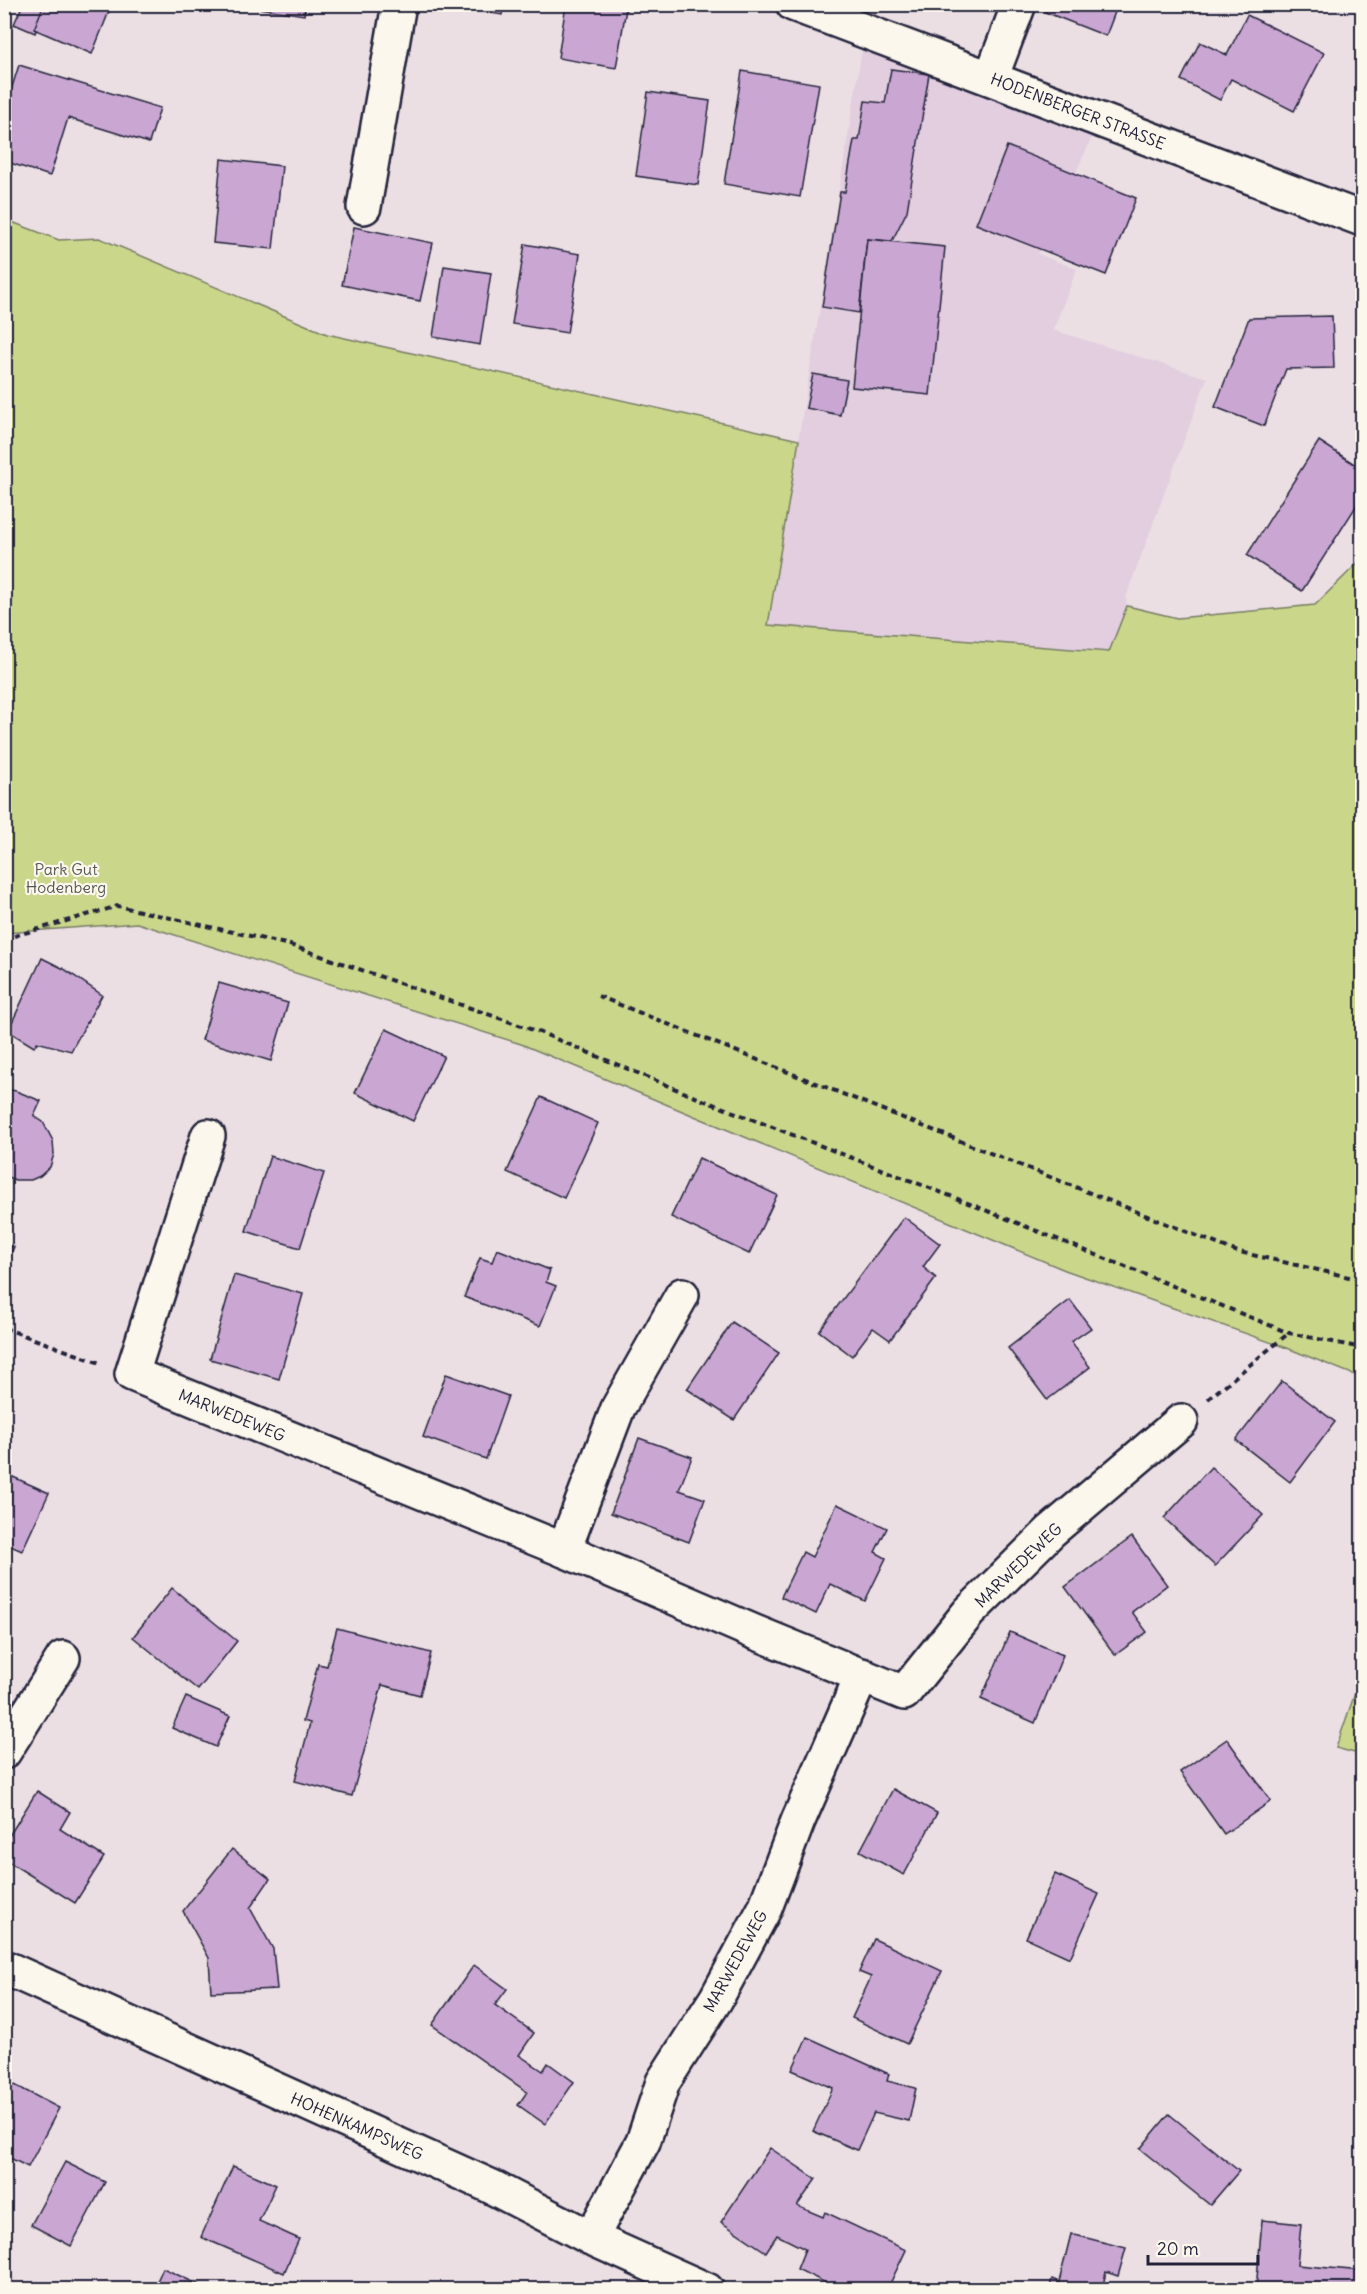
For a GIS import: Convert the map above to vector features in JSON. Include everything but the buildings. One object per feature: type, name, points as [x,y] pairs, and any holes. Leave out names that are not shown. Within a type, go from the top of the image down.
[{"type":"street","points":[[364,207],[399,4]]},
{"type":"street","name":"HODENBERGER STRASSE","points":[[793,4],[1362,219]]},
{"type":"street","points":[[991,78],[1019,4]]},
{"type":"street","points":[[132,1374],[208,1136]]},
{"type":"street","points":[[564,1550],[618,1408],[682,1295]]},
{"type":"street","name":"MARWEDEWEG","points":[[132,1374],[564,1550],[904,1693],[969,1612],[1026,1555],[1051,1531],[1181,1421]]},
{"type":"street","points":[[4,1752],[63,1658]]},
{"type":"street","name":"MARWEDEWEG","points":[[591,2238],[643,2142],[663,2082],[716,1999],[765,1908],[807,1799],[862,1675]]},
{"type":"street","name":"HOHENKAMPSWEG","points":[[4,1967],[490,2186],[591,2238],[707,2289]]},
{"type":"path","points":[[4,939],[118,906],[290,945],[539,1032],[700,1099],[953,1197],[1289,1333],[1362,1348]]},
{"type":"path","points":[[598,996],[1235,1251],[1362,1280]]},
{"type":"path","points":[[4,1328],[132,1374]]},
{"type":"path","points":[[1181,1421],[1289,1333]]},
{"type":"shaded area","points":[[863,44],[1095,131],[1038,254],[1077,269],[1053,330],[1207,378],[1126,597],[1127,606],[1109,652],[768,625]]},
{"type":"green space","name":"Park Gut Hodenberg","points":[[4,219],[59,240],[99,238],[327,334],[799,440],[768,625],[1109,652],[1127,606],[1177,618],[1315,605],[1362,559],[1362,1378],[1287,1348],[1065,1270],[521,1044],[137,923],[5,933]]},
{"type":"green space","points":[[1362,1673],[1362,1755],[1336,1748]]}]
